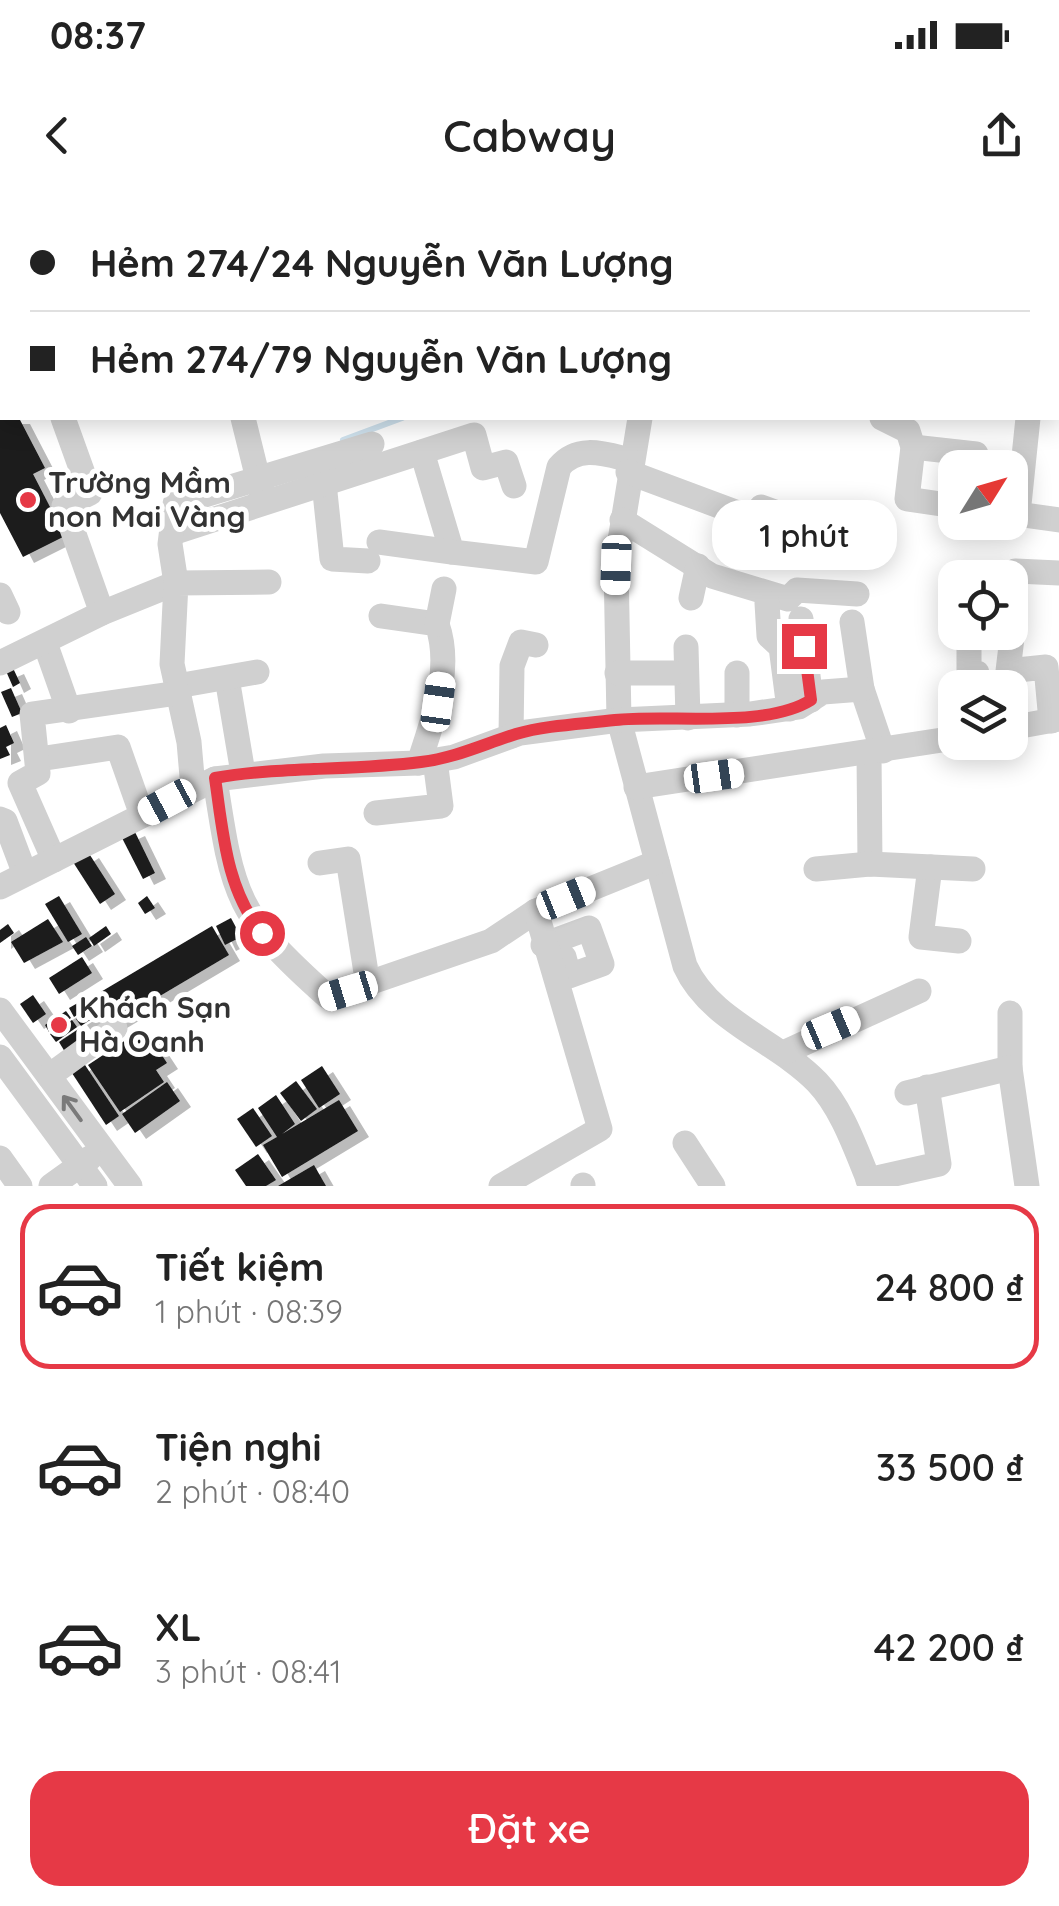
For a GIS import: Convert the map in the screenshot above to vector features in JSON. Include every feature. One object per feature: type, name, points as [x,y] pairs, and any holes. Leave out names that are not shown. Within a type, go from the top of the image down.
[{"type":"street","points":[[64,420],[90,494],[64,506],[102,613]]},
{"type":"street","points":[[243,420],[261,491]]},
{"type":"street","points":[[640,420],[629,466],[615,596],[620,720],[685,966],[698,990],[783,1053],[827,1094],[870,1183],[939,1164],[917,1090],[1010,1068]]},
{"type":"street","points":[[886,420],[908,431],[913,447],[907,499],[938,504]]},
{"type":"street","points":[[1023,450],[1028,420]]},
{"type":"street","points":[[514,486],[506,462],[483,468],[474,434],[324,483],[175,504],[172,664],[229,871],[248,916],[275,950],[328,997],[492,941],[536,910],[656,862]]},
{"type":"street","points":[[172,533],[372,444]]},
{"type":"street","points":[[913,447],[940,450]]},
{"type":"street","points":[[422,452],[452,552]]},
{"type":"street","points":[[324,483],[332,559],[374,552],[452,552],[536,562],[559,467],[568,456],[581,452],[629,466],[754,519],[761,507],[781,511],[860,542]]},
{"type":"street","points":[[1028,516],[1059,520]]},
{"type":"street","points":[[622,520],[712,576],[788,600],[797,590],[857,594]]},
{"type":"street","points":[[691,598],[698,566]]},
{"type":"street","points":[[1028,572],[1059,573]]},
{"type":"street","points":[[0,663],[102,613],[176,584],[268,582]]},
{"type":"street","points":[[376,812],[441,806],[427,761],[445,646],[437,624],[444,588]]},
{"type":"street","points":[[767,603],[769,636],[781,646],[800,704]]},
{"type":"street","points":[[381,616],[437,624]]},
{"type":"street","points":[[800,620],[800,704]]},
{"type":"street","points":[[852,622],[876,752],[870,864]]},
{"type":"street","points":[[511,736],[512,666],[521,642],[536,645]]},
{"type":"street","points":[[45,643],[69,711]]},
{"type":"street","points":[[686,647],[688,718]]},
{"type":"street","points":[[1011,650],[1008,671],[1046,667],[1055,720],[1028,725]]},
{"type":"street","points":[[54,860],[20,783],[37,776],[39,759],[31,718],[35,712],[69,711],[257,672]]},
{"type":"street","points":[[618,674],[675,673]]},
{"type":"street","points":[[737,674],[737,715]]},
{"type":"street","points":[[227,678],[243,773]]},
{"type":"street","points":[[0,887],[204,783],[243,773],[427,761],[511,736],[620,720],[737,715],[800,704],[823,692],[862,688]]},
{"type":"street","points":[[636,788],[938,741]]},
{"type":"street","points":[[39,759],[118,747],[142,815]]},
{"type":"street","points":[[0,820],[4,821],[25,874]]},
{"type":"street","points":[[320,863],[348,859],[368,985]]},
{"type":"street","points":[[816,869],[870,864],[973,869]]},
{"type":"street","points":[[930,867],[920,937],[958,941]]},
{"type":"street","points":[[501,1186],[600,1128],[536,910]]},
{"type":"street","points":[[783,1053],[919,991]]},
{"type":"street","points":[[0,1010],[124,1178]]},
{"type":"street","points":[[1010,1013],[1010,1068],[1027,1186]]},
{"type":"street","points":[[49,1076],[115,1028]]},
{"type":"street","points":[[0,1057],[90,1179]]},
{"type":"street","points":[[685,1143],[713,1186]]},
{"type":"street","points":[[90,1179],[102,1149]]},
{"type":"street","points":[[0,1158],[20,1186]]},
{"type":"street","points":[[52,1186],[124,1178]]},
{"type":"building","name":"Trường Mầm non Mai Vàng","points":[[0,420],[20,420],[45,468],[33,474],[65,536],[23,557],[0,513]]},
{"type":"building","points":[[13,668],[20,683],[13,687],[6,671]]},
{"type":"building","points":[[11,688],[22,713],[12,717],[1,692]]},
{"type":"building","points":[[6,725],[14,743],[6,747],[10,755],[0,759],[0,728]]},
{"type":"building","points":[[134,830],[155,873],[143,879],[121,836]]},
{"type":"building","points":[[88,852],[115,894],[100,904],[73,862]]},
{"type":"building","points":[[59,896],[82,934],[68,942],[45,904]]},
{"type":"building","points":[[147,896],[155,908],[145,914],[138,903]]},
{"type":"building","points":[[231,918],[241,937],[225,945],[216,926]]},
{"type":"building","points":[[48,919],[63,942],[24,963],[11,942]]},
{"type":"building","points":[[8,924],[14,933],[0,943],[0,930]]},
{"type":"building","points":[[106,926],[111,934],[94,946],[89,938]]},
{"type":"building","points":[[212,926],[229,955],[116,1022],[99,993]]},
{"type":"building","points":[[86,937],[92,946],[78,955],[72,946]]},
{"type":"building","points":[[82,957],[92,973],[59,994],[49,978]]},
{"type":"building","points":[[33,995],[46,1014],[33,1023],[20,1004]]},
{"type":"building","points":[[83,1000],[88,1008],[74,1017],[69,1008]]},
{"type":"building","points":[[66,1011],[71,1018],[49,1032],[45,1025]]},
{"type":"building","points":[[89,1011],[93,1018],[81,1026],[76,1019]]},
{"type":"building","points":[[72,1020],[77,1027],[56,1042],[50,1034]]},
{"type":"building","points":[[80,1028],[87,1037],[65,1052],[59,1042]]},
{"type":"building","points":[[144,1028],[167,1063],[156,1070],[164,1082],[120,1112],[88,1065]]},
{"type":"building","points":[[83,1062],[119,1116],[106,1125],[70,1070]]},
{"type":"building","points":[[322,1066],[340,1094],[319,1108],[301,1080]]},
{"type":"building","points":[[296,1081],[317,1109],[301,1121],[280,1093]]},
{"type":"building","points":[[167,1082],[180,1101],[135,1133],[122,1114]]},
{"type":"building","points":[[276,1095],[295,1124],[282,1134],[339,1100],[358,1131],[282,1177],[263,1145],[277,1137],[258,1108]]},
{"type":"building","points":[[253,1108],[272,1136],[256,1147],[237,1119]]},
{"type":"building","points":[[258,1154],[276,1180],[266,1186],[246,1186],[235,1170]]},
{"type":"building","points":[[314,1165],[326,1186],[278,1186]]},
{"type":"waterway","points":[[343,440],[397,420]]},
{"type":"place","name":"Trường Mầm non Mai Vàng","points":[[28,500]]},
{"type":"place","name":"Khách Sạn Hà Oanh","points":[[59,1025]]},
{"type":"route","points":[[262,933],[248,916],[229,871],[215,778],[324,766],[419,763],[454,756],[520,733],[620,720],[750,714],[799,707],[811,700],[804,646]]}]
